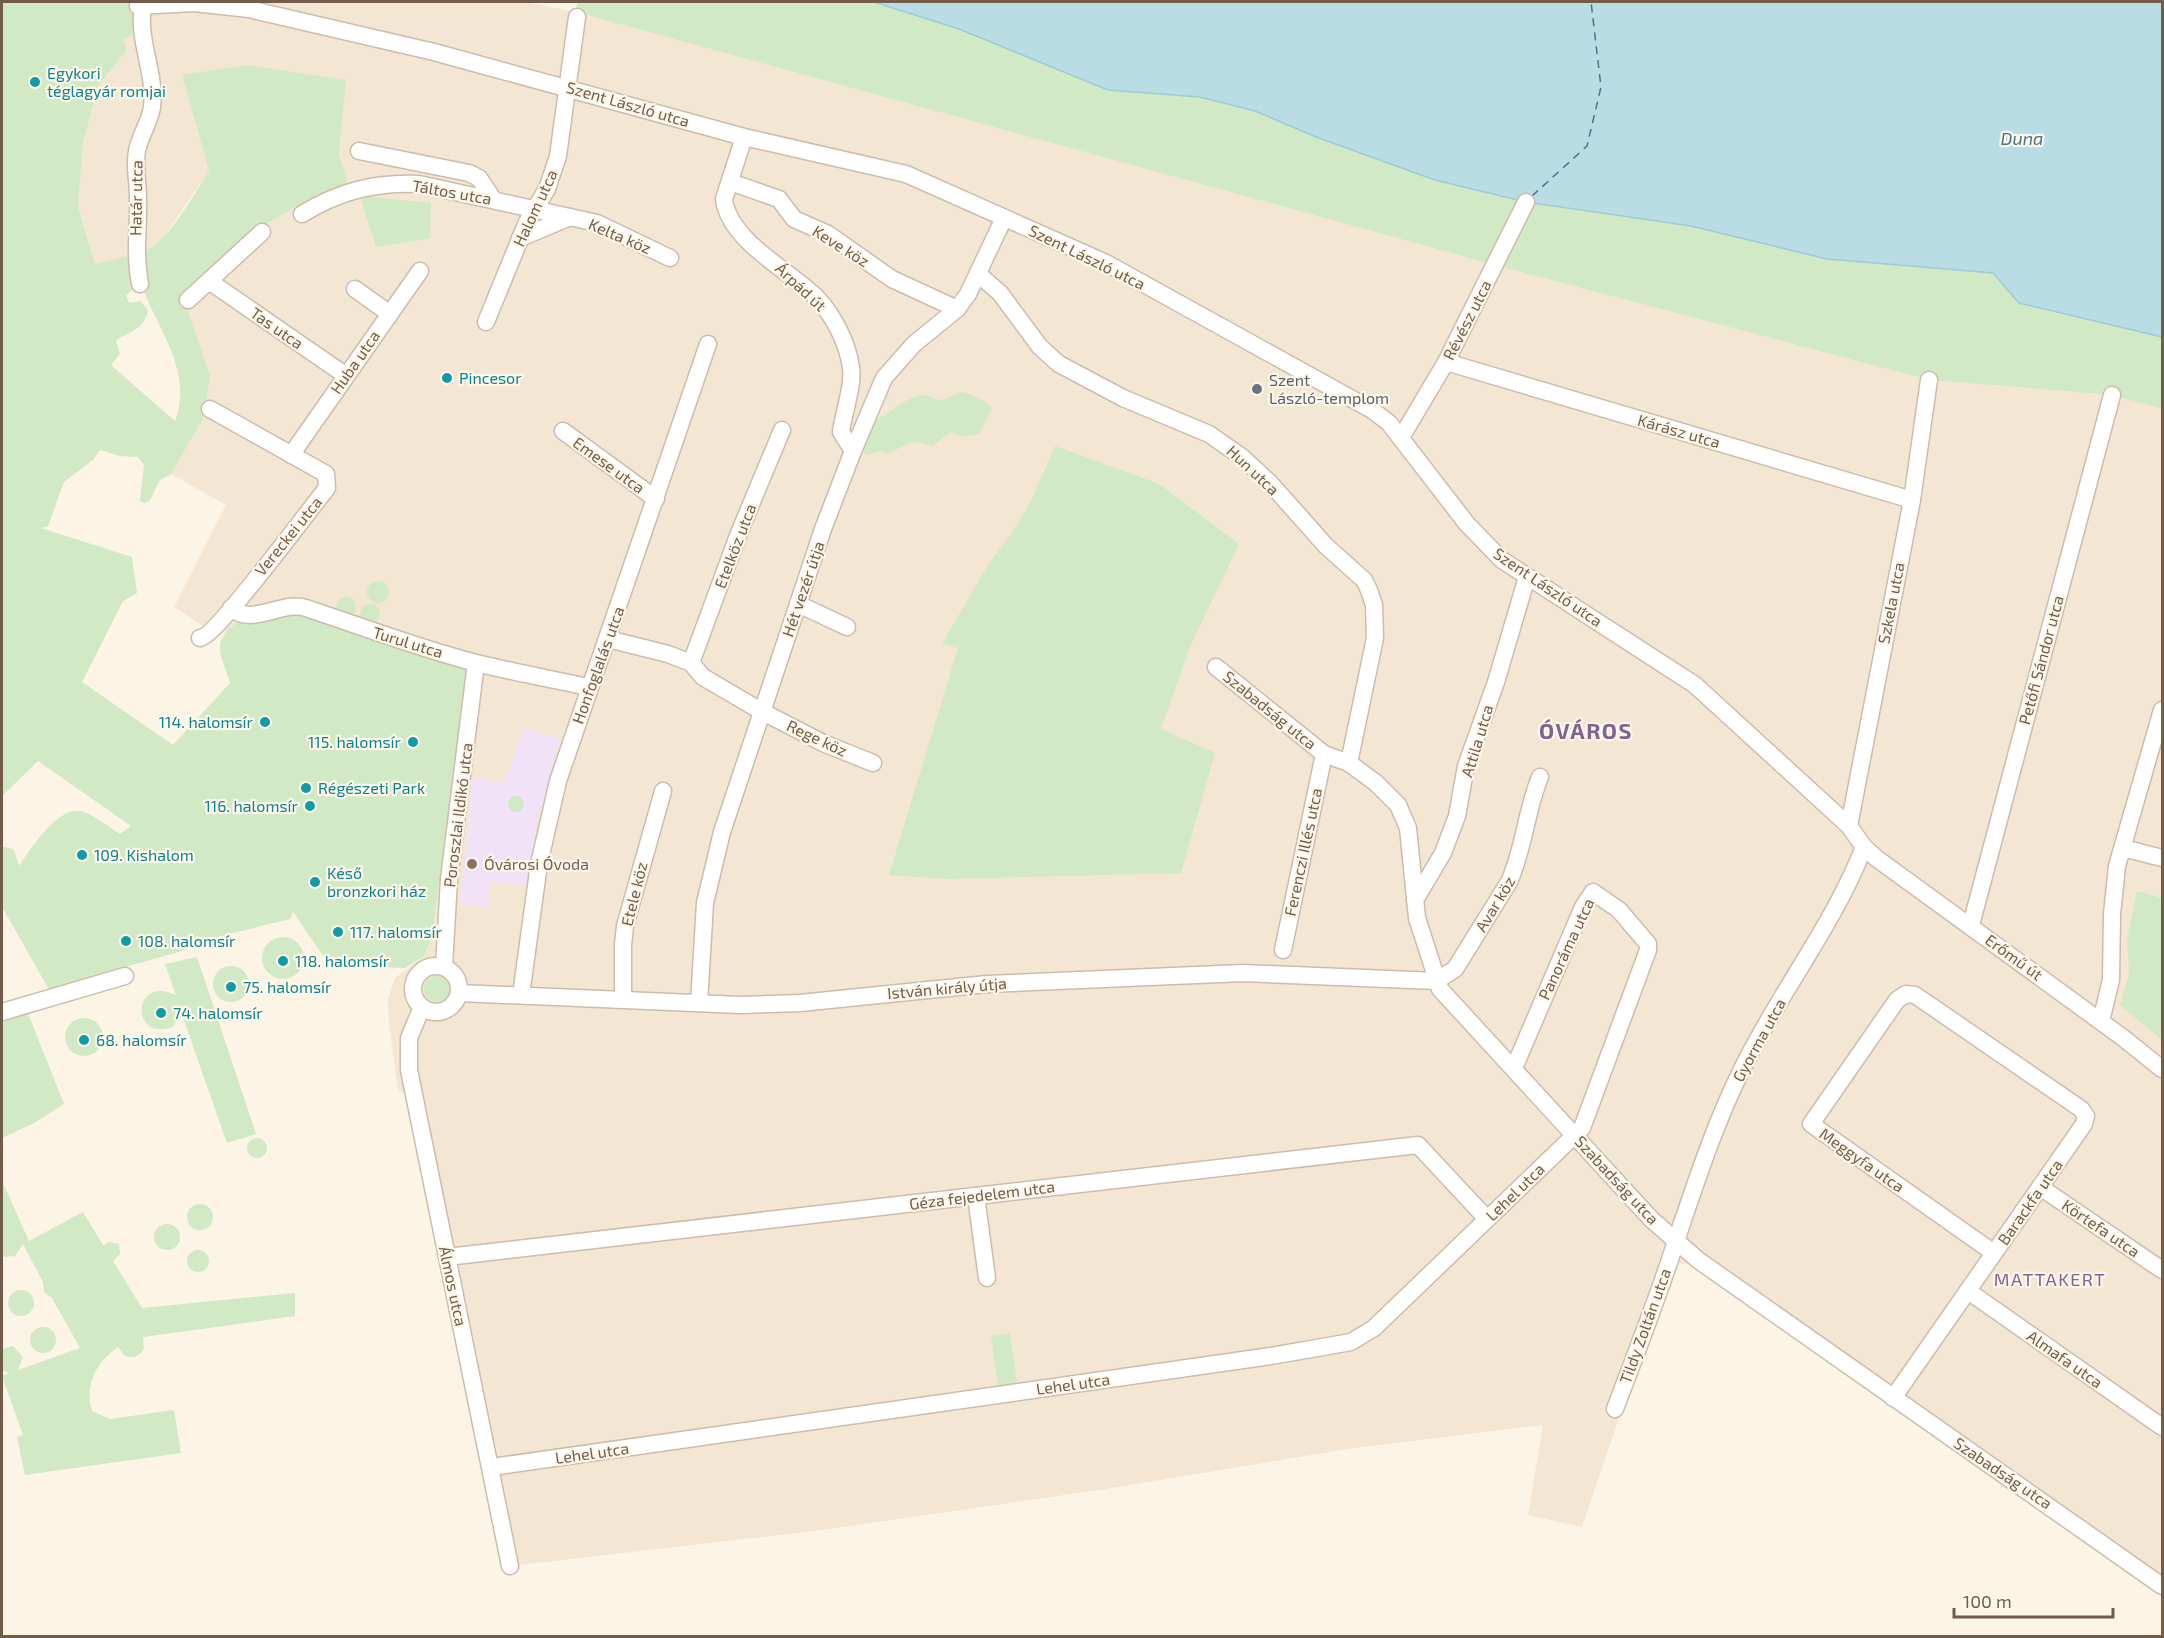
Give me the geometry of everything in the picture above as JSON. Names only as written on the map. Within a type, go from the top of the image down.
[{"type":"street","name":"Szent László utca","points":[[141,6],[195,2],[245,5],[568,86],[744,136],[906,174],[1106,263],[1372,410],[1402,436],[1484,543],[1527,577],[1695,685],[1849,826],[1864,847]]},
{"type":"street","name":"Határ utca","points":[[140,284],[135,250],[138,199],[136,162],[152,106],[141,6]]},
{"type":"street","name":"Halom utca","points":[[486,322],[520,238],[547,189],[558,156],[577,17]]},
{"type":"street","name":"Árpád út","points":[[744,136],[724,199],[729,218],[758,248],[818,299],[840,333],[852,373],[841,432],[853,451]]},
{"type":"street","points":[[359,151],[469,173],[479,178],[493,199]]},
{"type":"street","name":"Keve köz","points":[[730,182],[779,199],[794,219],[828,234],[892,279],[957,309]]},
{"type":"street","name":"Táltos utca","points":[[302,214],[340,194],[363,187],[392,183],[419,184],[535,208]]},
{"type":"street","name":"Révész utca","points":[[1402,436],[1446,362],[1526,202]]},
{"type":"street","name":"Kelta köz","points":[[535,208],[597,223],[670,258]]},
{"type":"street","points":[[520,238],[571,217]]},
{"type":"street","name":"Hét vezér útja","points":[[699,1003],[702,932],[707,894],[722,832],[761,711],[853,451],[884,378],[914,344],[957,309],[978,274],[1004,218]]},
{"type":"street","points":[[188,300],[262,232]]},
{"type":"street","name":"Huba utca","points":[[291,455],[420,271]]},
{"type":"street","name":"Hun utca","points":[[978,274],[1000,293],[1040,347],[1059,364],[1098,386],[1209,434],[1226,445],[1269,483],[1326,546],[1364,580],[1374,605],[1375,638],[1349,763]]},
{"type":"street","name":"Tas utca","points":[[209,281],[345,375]]},
{"type":"street","points":[[355,289],[390,314]]},
{"type":"street","name":"Honfoglalás utca","points":[[521,995],[539,864],[548,820],[588,687],[608,639],[708,344]]},
{"type":"street","name":"Kárász utca","points":[[1446,362],[1912,500]]},
{"type":"street","name":"Szkela utca","points":[[1849,826],[1912,500],[1929,380]]},
{"type":"street","name":"Petőfi Sándor utca","points":[[1971,926],[2112,395]]},
{"type":"street","name":"Vereckei utca","points":[[200,639],[209,635],[327,488],[326,474],[210,409]]},
{"type":"street","name":"Etelköz utca","points":[[691,663],[739,533],[782,430]]},
{"type":"street","name":"Emese utca","points":[[563,431],[656,499]]},
{"type":"street","name":"Attila utca","points":[[1415,900],[1443,853],[1457,816],[1466,766],[1497,682],[1527,577]]},
{"type":"street","points":[[798,604],[847,627]]},
{"type":"street","name":"Turul utca","points":[[231,608],[237,613],[248,616],[288,607],[302,607],[372,632],[476,663],[588,687]]},
{"type":"street","points":[[608,639],[668,654],[691,663]]},
{"type":"street","name":"Poroszlai Ildikó utca","points":[[444,967],[449,879],[476,663]]},
{"type":"street","name":"Rege köz","points":[[691,663],[703,677],[761,711],[823,743],[873,763]]},
{"type":"street","name":"Szabadság utca","points":[[1216,667],[1324,754],[1349,763],[1390,795],[1404,815],[1411,843],[1417,918],[1436,981],[1448,1000],[1676,1243],[2163,1586]]},
{"type":"street","points":[[2101,1021],[2111,980],[2114,892],[2122,848],[2163,710]]},
{"type":"street","name":"Ferenczi Illés utca","points":[[1283,950],[1324,754]]},
{"type":"street","name":"Avar köz","points":[[1436,981],[1455,969],[1509,882],[1515,869],[1531,800],[1540,777]]},
{"type":"street","name":"Etele köz","points":[[623,999],[622,945],[663,791]]},
{"type":"street","name":"Erőmű út","points":[[1864,847],[2163,1069]]},
{"type":"street","name":"Gyorma utca","points":[[1676,1243],[1704,1156],[1743,1067],[1771,1014],[1833,914],[1864,847]]},
{"type":"street","points":[[2122,848],[2163,858]]},
{"type":"street","name":"Panoráma utca","points":[[1514,1068],[1583,907],[1593,892],[1619,910],[1648,944],[1648,950],[1585,1122],[1575,1135]]},
{"type":"street","points":[[430,967],[444,967],[454,974],[459,993],[452,1006],[446,1010],[433,1012],[422,1007],[414,995],[415,981],[418,975],[430,967]]},
{"type":"street","name":"István király útja","points":[[459,993],[699,1003],[800,1003],[959,986],[1244,973],[1436,981]]},
{"type":"street","points":[[2,1012],[125,976]]},
{"type":"street","name":"Meggyfa utca","points":[[1994,1253],[1811,1124],[1897,1000],[1906,994],[1916,995],[2081,1109],[2086,1116],[2084,1124]]},
{"type":"street","name":"Álmos utca","points":[[422,1007],[409,1038],[409,1070],[492,1467],[510,1566]]},
{"type":"street","name":"Barackfa utca","points":[[1893,1398],[2084,1124]]},
{"type":"street","name":"Lehel utca","points":[[492,1467],[1340,1345],[1362,1337],[1374,1328],[1575,1135]]},
{"type":"street","name":"Géza fejedelem utca","points":[[447,1257],[1418,1145],[1486,1219]]},
{"type":"street","name":"Körtefa utca","points":[[2040,1187],[2163,1270]]},
{"type":"street","points":[[976,1196],[987,1278]]},
{"type":"street","name":"Tildy Zoltán utca","points":[[1615,1409],[1676,1243]]},
{"type":"street","name":"Almafa utca","points":[[1968,1291],[2163,1427]]},
{"type":"shaded area","points":[[132,2],[524,2],[576,12],[1495,265],[1929,380],[2112,395],[2162,409],[2162,1594],[1689,1263],[1670,1267],[1582,1527],[1528,1515],[1543,1425],[1354,1448],[1099,1490],[822,1530],[510,1566],[405,1092],[398,1091],[389,1023],[388,999],[395,978],[424,956],[432,941],[237,622],[226,631],[208,629],[174,607],[226,505],[171,474],[204,417],[210,376],[182,297],[259,228],[307,199],[348,184],[339,154],[346,80],[182,75],[209,171],[161,241],[146,253],[95,264],[78,207],[83,143],[98,86],[127,50],[123,39]]},
{"type":"shaded area","points":[[523,729],[560,739],[537,821],[528,886],[490,881],[488,907],[460,904],[473,778],[504,783]]},
{"type":"green space","points":[[2,2],[132,2],[137,33],[123,39],[127,50],[98,86],[83,143],[78,207],[95,264],[128,256],[134,289],[126,295],[129,303],[141,301],[148,311],[140,326],[116,340],[120,354],[111,365],[175,421],[180,389],[178,373],[168,343],[145,293],[138,253],[148,250],[168,232],[209,171],[182,75],[246,65],[346,80],[339,154],[348,184],[307,200],[259,228],[183,297],[210,376],[204,417],[171,474],[160,480],[150,500],[145,503],[140,501],[144,465],[138,457],[120,456],[100,450],[93,460],[64,482],[48,526],[41,528],[132,557],[137,593],[123,601],[82,682],[173,745],[230,683],[220,653],[220,643],[226,631],[237,622],[297,611],[470,668],[431,941],[424,956],[405,968],[354,966],[324,957],[293,912],[290,919],[221,936],[179,952],[118,969],[86,985],[51,993],[2,907],[2,846],[14,850],[19,866],[47,829],[65,814],[75,811],[89,814],[120,834],[131,826],[38,761],[2,796]]},
{"type":"green space","points":[[577,2],[874,2],[959,29],[1108,90],[1200,97],[1255,111],[1316,137],[1435,180],[1526,202],[1691,226],[1925,265],[1994,273],[2019,303],[2162,337],[2162,409],[2112,395],[1929,380],[1495,265],[576,12]]},
{"type":"green space","points":[[360,196],[431,203],[430,238],[376,247]]},
{"type":"green space","points":[[959,392],[977,397],[992,408],[979,434],[964,437],[950,432],[933,446],[917,442],[908,443],[888,454],[880,451],[864,454],[863,447],[875,420],[911,398],[927,395],[943,400]]},
{"type":"green space","points":[[1055,446],[1159,484],[1239,544],[1189,649],[1161,729],[1215,753],[1181,873],[944,879],[889,875],[958,648],[942,644],[988,565],[1014,530],[1032,499]]},
{"type":"green space","points":[[378,581],[388,588],[389,592],[382,602],[378,603],[368,596],[367,592],[374,582]]},
{"type":"green space","points":[[346,597],[353,600],[356,607],[353,614],[346,617],[339,614],[336,607],[339,600]]},
{"type":"green space","points":[[370,604],[377,607],[380,614],[377,621],[370,624],[363,621],[360,614],[363,607]]},
{"type":"green space","points":[[513,796],[519,796],[524,804],[522,810],[513,812],[508,807],[508,801]]},
{"type":"green space","points":[[2137,891],[2161,898],[2162,892],[2162,1040],[2120,1005],[2129,973],[2127,939]]},
{"type":"green space","name":"118. halomsír","points":[[283,937],[298,943],[304,958],[298,973],[283,979],[268,973],[262,958],[268,943]]},
{"type":"green space","points":[[197,957],[256,1134],[227,1143],[181,1012],[173,1027],[159,1029],[149,1025],[143,1018],[144,1000],[151,993],[161,991],[176,995],[165,964]]},
{"type":"green space","name":"75. halomsír","points":[[231,966],[244,971],[249,984],[244,997],[231,1002],[218,997],[213,984],[218,971]]},
{"type":"green space","points":[[437,976],[446,980],[450,989],[446,998],[437,1002],[428,998],[424,989],[428,980]]},
{"type":"green space","points":[[27,1011],[64,1104],[36,1122],[2,1138],[2,1019]]},
{"type":"green space","name":"68. halomsír","points":[[84,1018],[97,1024],[103,1037],[97,1050],[84,1056],[71,1050],[65,1037],[71,1024]]},
{"type":"green space","points":[[253,1138],[261,1138],[267,1144],[267,1152],[261,1158],[253,1158],[247,1152],[247,1144]]},
{"type":"green space","points":[[2,1181],[29,1241],[83,1212],[103,1245],[109,1242],[119,1244],[120,1254],[113,1261],[142,1308],[295,1293],[295,1316],[143,1337],[144,1349],[138,1355],[125,1356],[118,1347],[98,1367],[91,1383],[92,1411],[110,1419],[174,1410],[181,1453],[25,1475],[17,1437],[23,1435],[2,1376],[9,1373],[2,1370],[2,1349],[13,1346],[23,1357],[18,1370],[80,1348],[52,1298],[44,1292],[43,1282],[23,1244],[15,1256],[2,1257]]},
{"type":"green space","points":[[200,1204],[209,1208],[213,1217],[209,1226],[200,1230],[191,1226],[187,1217],[191,1208]]},
{"type":"green space","points":[[167,1224],[176,1228],[180,1237],[176,1246],[167,1250],[158,1246],[154,1237],[158,1228]]},
{"type":"green space","points":[[198,1250],[206,1253],[209,1261],[206,1269],[198,1272],[190,1269],[187,1261],[190,1253]]},
{"type":"green space","points":[[21,1290],[30,1294],[34,1303],[30,1312],[21,1316],[12,1312],[8,1303],[12,1294]]},
{"type":"green space","points":[[43,1327],[52,1331],[56,1340],[52,1349],[43,1353],[34,1349],[30,1340],[34,1331]]},
{"type":"green space","points":[[1010,1333],[1017,1383],[998,1386],[991,1336]]},
{"type":"water","name":"Duna","points":[[874,2],[2162,2],[2162,337],[2019,303],[1993,273],[1827,259],[1691,226],[1526,202],[1435,180],[1316,137],[1255,111],[1200,97],[1108,90],[959,29]]},
{"type":"ferry route","points":[[1532,196],[1587,146],[1601,87],[1591,2]]},
{"type":"place","name":"Egykori téglagyár romjai","points":[[35,82]]},
{"type":"place","name":"Pincesor","points":[[447,378]]},
{"type":"place","name":"Szent László-templom","points":[[1257,389]]},
{"type":"place","name":"114. halomsír","points":[[265,722]]},
{"type":"place","name":"115. halomsír","points":[[413,742]]},
{"type":"place","name":"Régészeti Park","points":[[306,788]]},
{"type":"place","name":"116. halomsír","points":[[310,806]]},
{"type":"place","name":"109. Kishalom","points":[[82,855]]},
{"type":"place","name":"Óvárosi Óvoda","points":[[472,864]]},
{"type":"place","name":"Késő bronzkori ház","points":[[315,882]]},
{"type":"place","name":"117. halomsír","points":[[338,932]]},
{"type":"place","name":"108. halomsír","points":[[126,941]]},
{"type":"place","name":"118. halomsír","points":[[283,961]]},
{"type":"place","name":"75. halomsír","points":[[231,987]]},
{"type":"place","name":"74. halomsír","points":[[161,1013]]},
{"type":"place","name":"68. halomsír","points":[[84,1040]]},
{"type":"district","name":"ÓVÁROS","points":[[1586,731]]},
{"type":"district","name":"MATTAKERT","points":[[2050,1280]]}]
